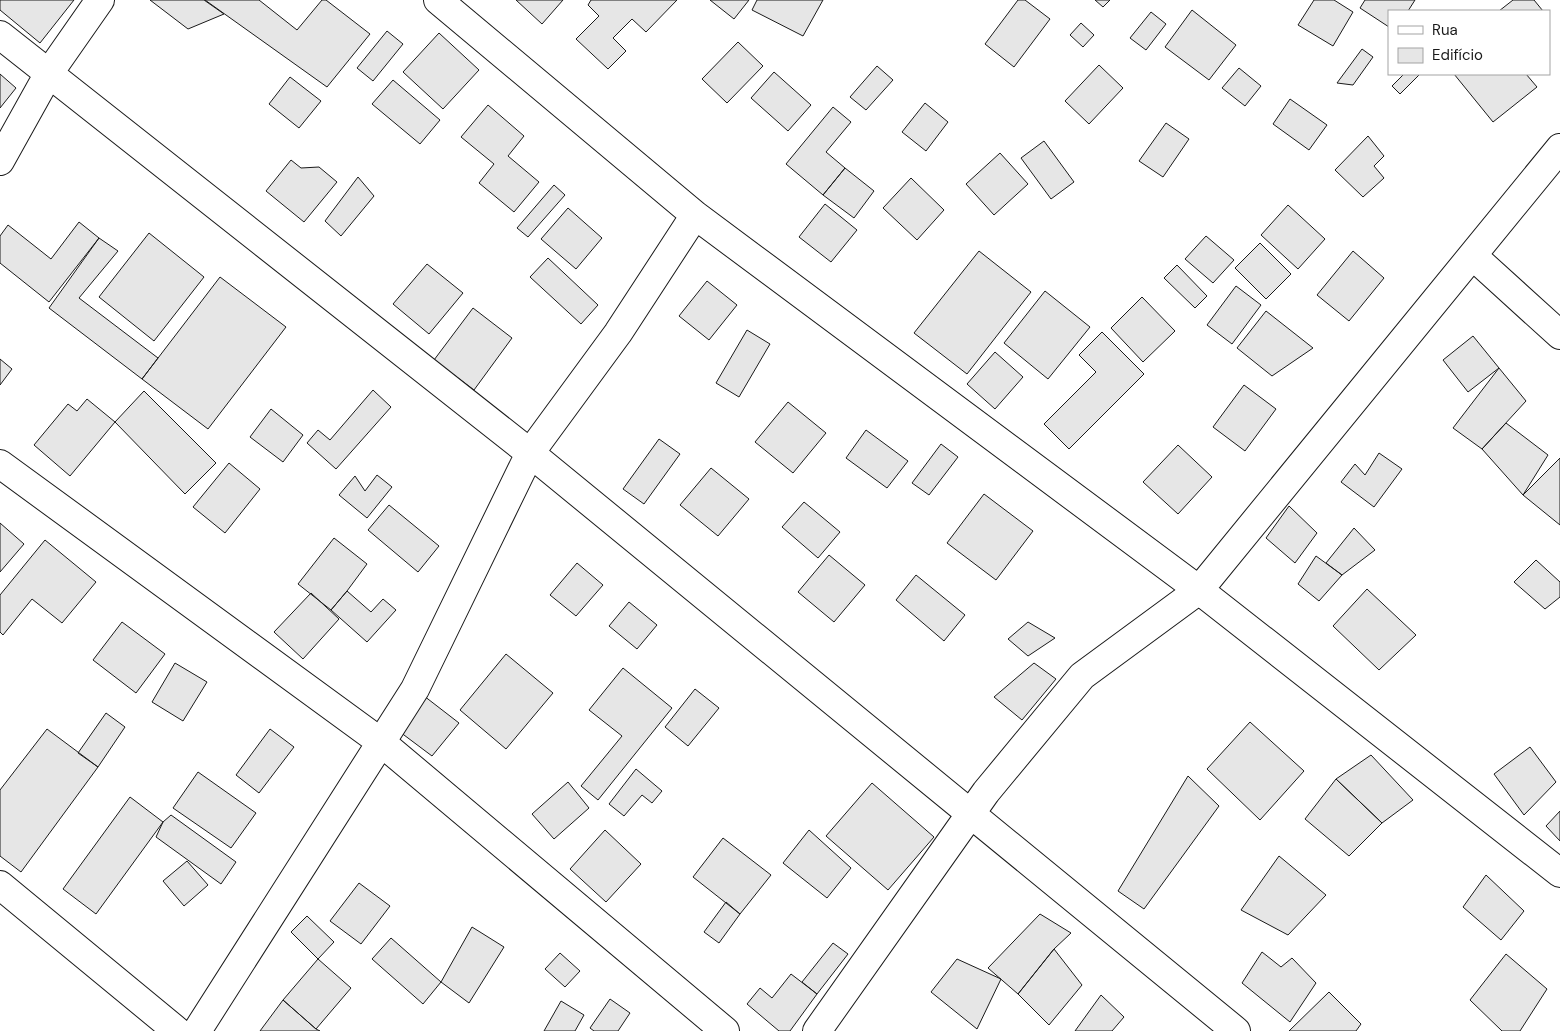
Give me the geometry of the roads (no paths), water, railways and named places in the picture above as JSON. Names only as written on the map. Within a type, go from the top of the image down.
[{"type":"street","points":[[0,160],[49,72],[100,0]]},
{"type":"street","points":[[438,0],[696,215],[1198,590],[1560,873]]},
{"type":"street","points":[[0,35],[530,453],[1236,1031]]},
{"type":"street","points":[[817,1031],[986,792],[1082,676],[1198,590],[1560,148]]},
{"type":"street","points":[[197,1031],[415,689],[530,453],[618,333],[696,215]]},
{"type":"street","points":[[1472,256],[1560,335]]},
{"type":"street","points":[[0,464],[382,743],[725,1031]]},
{"type":"street","points":[[0,885],[177,1031]]}]
